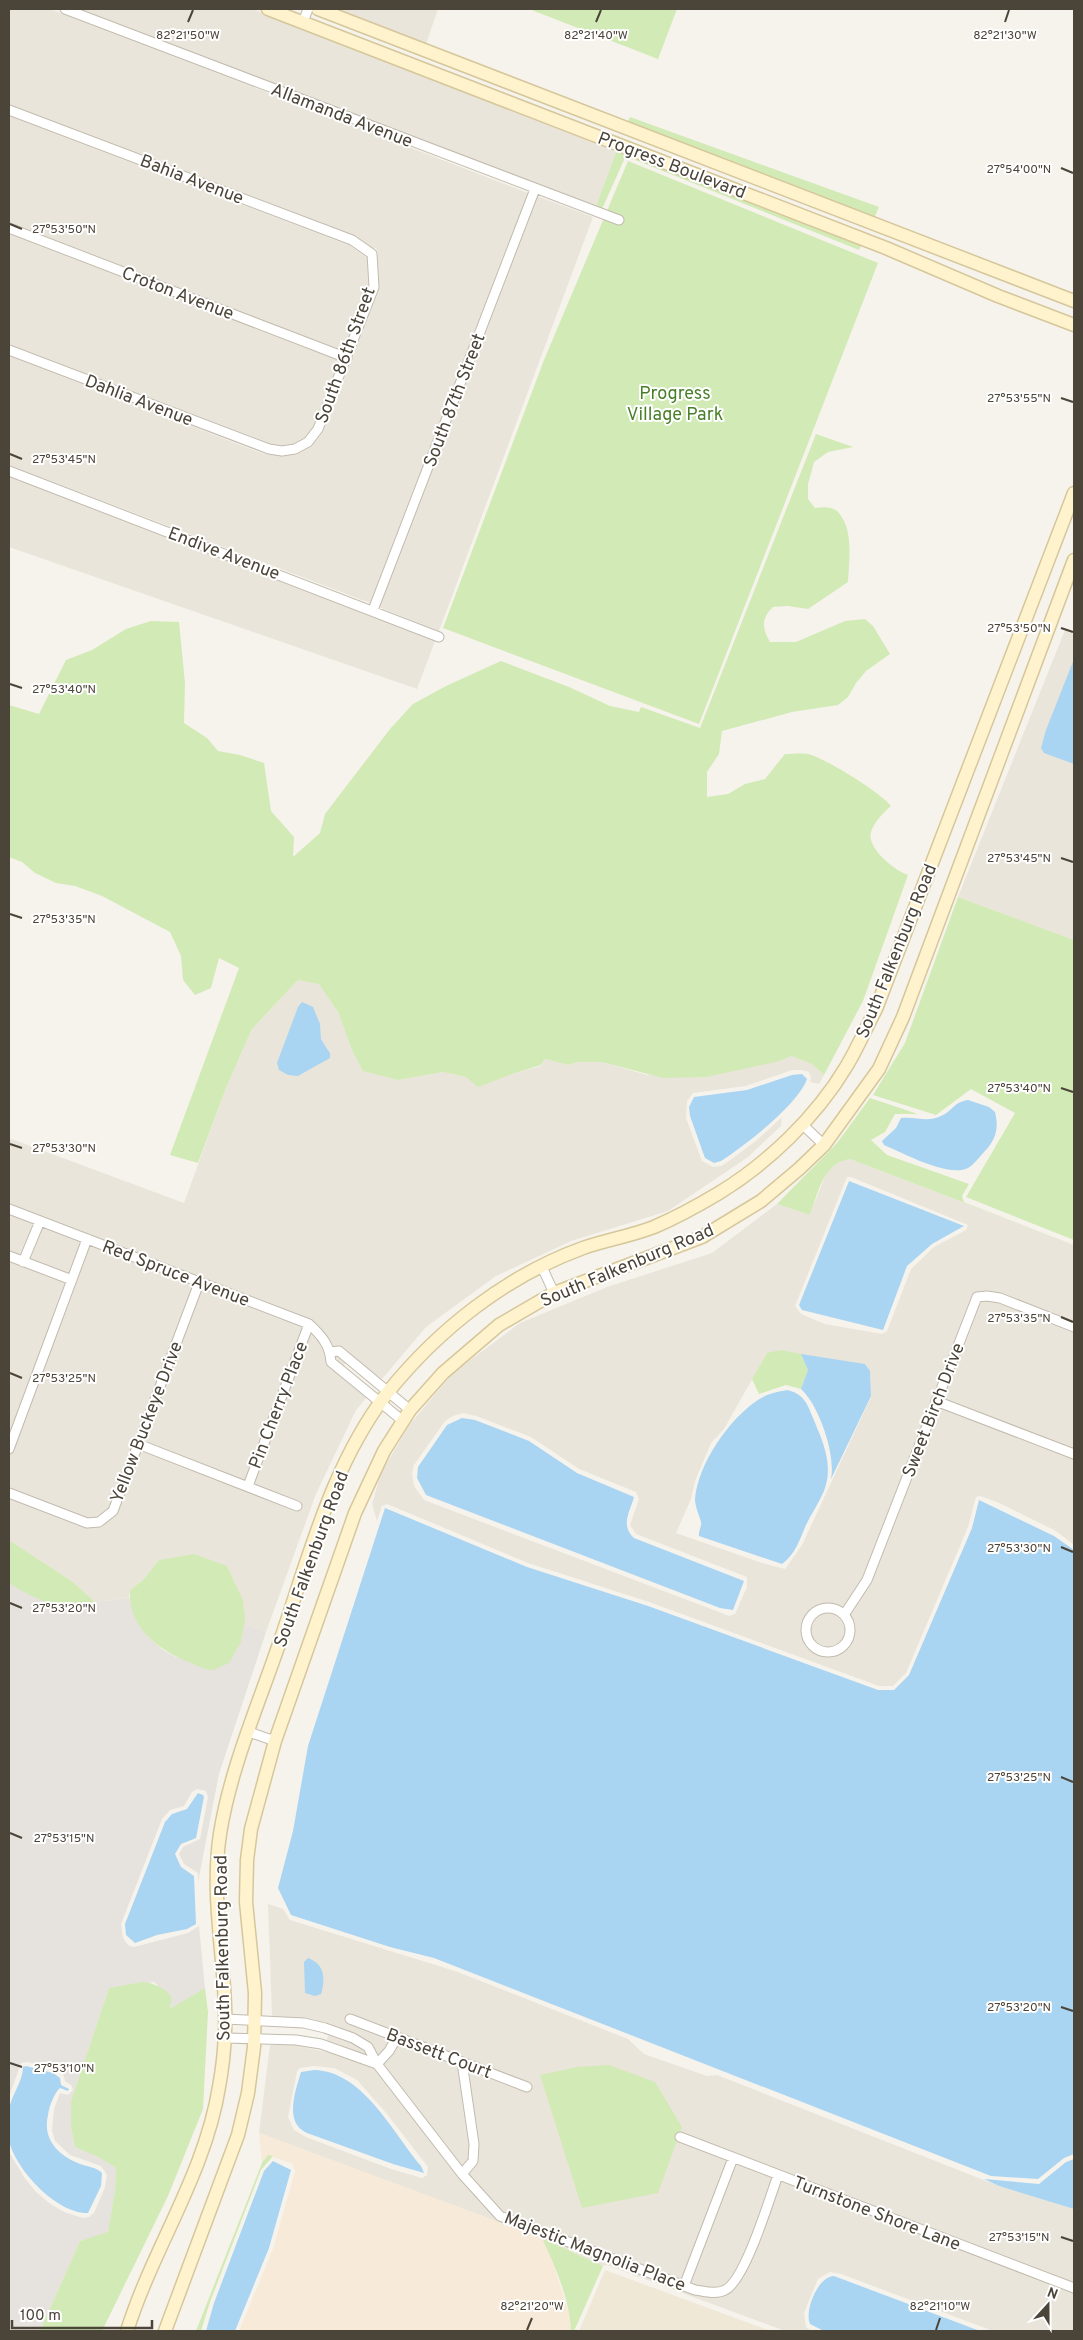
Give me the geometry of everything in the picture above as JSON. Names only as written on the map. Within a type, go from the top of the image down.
[{"type":"street","name":"Allamanda Avenue","points":[[65,9],[535,190],[619,220]]},
{"type":"street","name":"Progress Boulevard","points":[[268,9],[886,248],[998,296],[1074,325]]},
{"type":"street","points":[[303,22],[308,9]]},
{"type":"street","name":"Progress Boulevard","points":[[318,9],[1074,301]]},
{"type":"street","points":[[524,108],[530,90]]},
{"type":"street","name":"Bahia Avenue","points":[[9,110],[352,240],[372,254]]},
{"type":"street","points":[[620,125],[643,144],[643,154],[660,148],[760,187],[786,189]]},
{"type":"street","name":"South 87th Street","points":[[373,610],[535,190]]},
{"type":"street","name":"Croton Avenue","points":[[9,228],[347,358]]},
{"type":"street","name":"South 86th Street","points":[[269,450],[295,449],[308,442],[325,415],[374,287],[372,254]]},
{"type":"street","name":"Dahlia Avenue","points":[[9,350],[269,450]]},
{"type":"street","name":"Endive Avenue","points":[[9,471],[373,610],[438,637]]},
{"type":"street","name":"South Falkenburg Road","points":[[127,2331],[142,2286],[199,2162],[214,2117],[225,2038],[216,1886],[220,1834],[234,1778],[330,1496],[363,1427],[388,1392],[426,1348],[486,1298],[542,1267],[580,1249],[654,1226],[715,1195],[744,1177],[803,1125],[845,1070],[876,1009],[1074,493]]},
{"type":"street","name":"South Falkenburg Road","points":[[165,2331],[238,2135],[248,2093],[254,2039],[255,1993],[246,1902],[247,1860],[251,1829],[275,1741],[355,1513],[384,1451],[406,1416],[444,1373],[499,1325],[554,1292],[702,1237],[761,1201],[799,1170],[824,1145],[879,1069],[903,1017],[1074,560]]},
{"type":"street","points":[[803,1125],[824,1145]]},
{"type":"street","name":"Red Spruce Avenue","points":[[9,1209],[309,1324],[323,1336],[330,1352],[331,1362],[380,1403],[406,1416]]},
{"type":"street","points":[[23,1262],[40,1221]]},
{"type":"street","points":[[9,1449],[87,1239]]},
{"type":"street","points":[[9,1256],[72,1280]]},
{"type":"street","points":[[542,1267],[554,1292]]},
{"type":"street","name":"Yellow Buckeye Drive","points":[[9,1492],[87,1523],[99,1522],[113,1510],[199,1283]]},
{"type":"street","name":"Sweet Birch Drive","points":[[844,1616],[867,1580],[977,1297],[1000,1298],[1074,1327]]},
{"type":"street","name":"Pin Cherry Place","points":[[248,1486],[309,1324]]},
{"type":"street","points":[[330,1352],[339,1351],[388,1392],[406,1416]]},
{"type":"street","points":[[344,1373],[352,1363]]},
{"type":"street","points":[[936,1402],[1074,1454]]},
{"type":"street","points":[[138,1444],[297,1506]]},
{"type":"street","points":[[825,1608],[839,1611],[844,1616],[848,1622],[849,1637],[840,1649],[825,1652],[811,1645],[806,1633],[808,1619],[813,1614],[825,1608]]},
{"type":"street","points":[[249,1732],[275,1741]]},
{"type":"street","name":"Majestic Magnolia Place","points":[[225,2019],[304,2023],[353,2038],[368,2047],[377,2064],[462,2174],[500,2216],[684,2286],[712,2292],[726,2290],[735,2282],[747,2258],[778,2175]]},
{"type":"street","name":"Bassett Court","points":[[350,2019],[527,2087]]},
{"type":"street","points":[[321,2044],[325,2028]]},
{"type":"street","points":[[225,2038],[296,2040],[321,2044],[377,2064],[389,2051],[397,2037]]},
{"type":"street","points":[[462,2062],[474,2144],[473,2160],[462,2174]]},
{"type":"street","name":"Turnstone Shore Lane","points":[[680,2137],[1074,2288]]},
{"type":"street","points":[[684,2286],[734,2158]]},
{"type":"shaded area","points":[[9,9],[50,9],[528,193],[370,603],[9,465],[9,356],[264,454],[283,456],[297,454],[312,445],[322,433],[330,417],[379,286],[378,253],[376,248],[373,249],[353,235],[9,105]]},
{"type":"shaded area","points":[[80,9],[253,9],[617,150],[596,206]]},
{"type":"shaded area","points":[[333,9],[438,9],[426,44]]},
{"type":"shaded area","points":[[9,116],[349,245],[367,258],[369,286],[344,351],[9,222]]},
{"type":"shaded area","points":[[537,196],[593,217],[439,631],[379,607]]},
{"type":"shaded area","points":[[9,234],[341,361],[314,427],[306,438],[294,444],[283,446],[271,444],[9,344]]},
{"type":"shaded area","points":[[9,476],[435,641],[417,689],[9,547]]},
{"type":"shaded area","points":[[1065,630],[1074,634],[1074,940],[958,897]]},
{"type":"shaded area","points":[[298,980],[319,983],[338,1012],[352,1050],[363,1070],[398,1080],[443,1072],[466,1077],[512,1074],[541,1066],[545,1059],[568,1065],[578,1062],[602,1062],[647,1075],[780,1061],[791,1056],[812,1064],[824,1075],[819,1084],[810,1082],[809,1072],[792,1070],[746,1086],[693,1093],[687,1101],[686,1118],[702,1161],[713,1167],[721,1166],[729,1161],[757,1140],[782,1117],[781,1126],[748,1157],[668,1211],[571,1241],[496,1276],[426,1327],[382,1379],[351,1356],[337,1374],[367,1397],[356,1410],[316,1494],[266,1632],[244,1624],[243,1600],[227,1566],[159,1560],[143,1580],[130,1590],[129,1598],[95,1602],[73,1582],[9,1540],[9,1138],[184,1203],[226,1088],[252,1029]],"holes":[[[320,1024],[321,1039],[330,1052],[303,1074]]]},
{"type":"shaded area","points":[[850,1159],[1074,1245],[1074,1545],[1056,1531],[997,1502],[980,1496],[976,1497],[968,1527],[906,1673],[893,1686],[879,1686],[649,1602],[528,1563],[387,1504],[382,1506],[377,1521],[372,1504],[381,1473],[410,1424],[453,1373],[520,1323],[607,1287],[712,1253],[777,1204],[810,1215],[827,1171],[841,1160]],"holes":[[[847,1177],[968,1225],[966,1230],[934,1247],[911,1269],[887,1331],[882,1334],[825,1324],[801,1314],[795,1306]],[[767,1353],[865,1364],[870,1371],[871,1397],[802,1545],[785,1569],[762,1563],[676,1533],[691,1499],[695,1481],[711,1443],[724,1429]],[[463,1413],[476,1416],[531,1437],[579,1469],[636,1492],[639,1499],[630,1525],[636,1534],[747,1577],[747,1587],[735,1614],[729,1616],[424,1500],[414,1486],[412,1473],[414,1465],[445,1421]]]},
{"type":"shaded area","points":[[9,1583],[26,1593],[57,1604],[79,1609],[90,1607],[95,1602],[129,1598],[149,1638],[163,1650],[176,1657],[241,1642],[244,1624],[266,1632],[219,1774],[198,1882],[198,1873],[184,1864],[179,1854],[183,1847],[200,1839],[208,1797],[206,1791],[197,1789],[192,1792],[184,1806],[170,1810],[162,1819],[121,1924],[123,1938],[128,1945],[134,1947],[188,1933],[199,1926],[205,1988],[170,2010],[171,1998],[154,1982],[109,1988],[71,2101],[71,2128],[75,2147],[100,2158],[116,2168],[115,2190],[108,2233],[80,2241],[40,2331],[9,2331],[9,2152],[35,2191],[49,2203],[64,2212],[83,2218],[89,2217],[94,2213],[105,2187],[107,2175],[101,2166],[70,2155],[55,2141],[52,2131],[54,2109],[60,2093],[68,2095],[73,2090],[72,2086],[65,2081],[63,2074],[54,2069],[27,2062],[21,2063],[9,2097]]},
{"type":"shaded area","points":[[268,1904],[283,1909],[290,1920],[455,1971],[628,2039],[644,2054],[707,2076],[717,2075],[999,2186],[1074,2209],[1074,2331],[993,2331],[841,2274],[830,2272],[818,2279],[804,2313],[806,2327],[812,2331],[785,2331],[607,2265],[603,2266],[542,2238],[259,2133],[270,2045],[295,2045],[339,2055],[342,2045],[327,2040],[328,2035],[344,2041],[348,2031],[331,2024],[305,2018],[272,2016]],"holes":[[[314,2066],[334,2068],[357,2080],[387,2114],[428,2167],[427,2175],[422,2178],[391,2169],[306,2137],[294,2130],[288,2117],[297,2071],[300,2068]]]},
{"type":"shaded area","points":[[259,2133],[542,2238],[551,2257],[571,2319],[571,2331],[239,2331],[273,2249],[295,2171],[293,2164],[268,2155],[262,2163]]},
{"type":"shaded area","points":[[605,2270],[771,2331],[579,2331]]},
{"type":"green space","points":[[529,9],[677,9],[658,59]]},
{"type":"green space","points":[[630,117],[879,207],[874,218],[628,122]]},
{"type":"green space","points":[[617,150],[862,244],[859,250],[628,157],[624,160],[602,209],[596,206]]},
{"type":"green space","name":"Progress Village Park","points":[[628,161],[878,263],[699,724],[443,628],[544,360]]},
{"type":"green space","points":[[816,434],[853,447],[828,452],[814,462],[808,484],[808,499],[815,508],[827,507],[836,510],[843,519],[849,546],[848,582],[808,609],[788,606],[773,607],[766,615],[765,633],[770,642],[796,642],[845,621],[865,619],[873,626],[890,654],[866,671],[848,697],[838,705],[792,712],[722,731],[719,754],[707,772],[707,797],[728,794],[745,784],[765,779],[785,754],[808,754],[852,776],[891,806],[874,825],[871,838],[877,852],[889,864],[908,875],[863,1001],[824,1075],[812,1064],[791,1056],[780,1061],[706,1077],[663,1078],[602,1062],[578,1062],[568,1065],[545,1059],[541,1065],[478,1087],[466,1077],[443,1072],[398,1080],[363,1071],[352,1050],[338,1012],[319,984],[298,980],[252,1029],[226,1088],[198,1163],[170,1155],[239,968],[219,958],[211,988],[195,995],[183,980],[181,956],[170,932],[102,896],[75,886],[56,883],[35,873],[22,862],[9,857],[9,705],[39,714],[66,660],[92,650],[126,629],[151,621],[179,622],[185,683],[184,723],[207,738],[218,751],[240,755],[264,763],[271,811],[294,837],[293,857],[320,833],[325,814],[390,729],[413,704],[446,686],[501,661],[569,687],[610,706],[639,712],[641,707],[700,728]]},
{"type":"green space","points":[[958,897],[1074,940],[1074,1240],[966,1197],[1015,1113],[971,1089],[936,1115],[873,1095],[905,1043]]},
{"type":"green space","points":[[870,1098],[918,1114],[895,1114],[885,1132],[871,1140],[887,1155],[969,1184],[962,1196],[964,1202],[1072,1244],[850,1159],[841,1161],[828,1172],[819,1189],[810,1215],[777,1204],[837,1143]]},
{"type":"green space","points":[[781,1350],[801,1354],[808,1370],[801,1389],[786,1385],[759,1394],[752,1379],[767,1353]]},
{"type":"green space","points":[[9,1540],[73,1582],[95,1602],[90,1607],[80,1608],[58,1605],[27,1594],[9,1583]]},
{"type":"green space","points":[[194,1554],[227,1566],[243,1600],[245,1620],[241,1642],[229,1663],[213,1670],[202,1668],[173,1655],[153,1641],[138,1624],[133,1614],[131,1603],[130,1590],[143,1580],[159,1560]]},
{"type":"green space","points":[[143,1982],[159,1986],[169,1994],[171,1998],[170,2009],[205,1988],[208,2012],[203,2109],[168,2196],[102,2331],[40,2331],[80,2241],[108,2232],[115,2190],[116,2168],[100,2158],[75,2147],[71,2128],[71,2101],[109,1988]]},
{"type":"green space","points":[[609,2065],[655,2082],[682,2127],[658,2193],[582,2208],[540,2075],[577,2067]]},
{"type":"green space","points":[[268,2155],[273,2156],[261,2170],[210,2302],[201,2331],[196,2331],[262,2163]]},
{"type":"green space","points":[[542,2238],[603,2266],[574,2331],[571,2331],[568,2307],[561,2283]]},
{"type":"water","points":[[1074,659],[1074,764],[1044,753],[1041,748],[1046,730]]},
{"type":"water","points":[[302,1002],[313,1007],[320,1024],[321,1039],[330,1053],[330,1058],[298,1076],[288,1075],[279,1070],[277,1063],[298,1007]]},
{"type":"water","points":[[802,1074],[807,1079],[793,1101],[782,1113],[721,1161],[714,1163],[705,1158],[690,1116],[689,1107],[694,1097],[747,1090],[792,1075]]},
{"type":"water","points":[[968,1100],[989,1107],[995,1112],[997,1123],[996,1133],[989,1147],[968,1168],[950,1170],[938,1167],[884,1145],[882,1141],[896,1128],[901,1118],[936,1118],[945,1114],[959,1103]]},
{"type":"water","points":[[849,1181],[964,1226],[932,1244],[907,1266],[883,1330],[802,1310],[799,1305]]},
{"type":"water","points":[[801,1354],[865,1364],[870,1371],[871,1396],[831,1479],[831,1457],[825,1431],[814,1406],[801,1389],[808,1370]]},
{"type":"water","points":[[787,1390],[801,1397],[809,1408],[824,1445],[828,1472],[824,1491],[797,1546],[782,1564],[699,1536],[701,1522],[695,1499],[702,1471],[726,1430],[747,1408],[761,1398]]},
{"type":"water","points":[[462,1418],[475,1420],[529,1441],[577,1473],[634,1497],[627,1523],[630,1533],[634,1538],[744,1581],[733,1610],[720,1608],[426,1495],[417,1478],[418,1467],[447,1425]]},
{"type":"water","points":[[979,1500],[1054,1536],[1074,1550],[1074,2154],[1064,2158],[1038,2179],[991,2176],[434,1958],[390,1947],[291,1915],[278,1888],[293,1831],[308,1746],[385,1508],[527,1567],[648,1606],[878,1690],[894,1690],[909,1675],[972,1528]]},
{"type":"water","points":[[198,1793],[204,1797],[196,1838],[181,1844],[175,1854],[181,1867],[194,1876],[196,1924],[187,1929],[157,1935],[135,1943],[126,1935],[125,1924],[165,1822],[172,1814],[187,1809]]},
{"type":"water","points":[[308,1958],[317,1964],[323,1977],[321,1994],[315,1996],[305,1993],[304,1962]]},
{"type":"water","points":[[26,2066],[53,2073],[60,2078],[61,2085],[69,2089],[68,2091],[60,2088],[54,2097],[49,2112],[48,2132],[50,2139],[59,2152],[72,2161],[97,2169],[102,2173],[101,2186],[88,2213],[76,2211],[51,2198],[29,2177],[13,2152],[8,2134],[9,2110],[21,2078],[23,2067]]},
{"type":"water","points":[[314,2070],[332,2073],[362,2092],[388,2121],[421,2166],[424,2173],[393,2164],[307,2133],[300,2128],[293,2115],[294,2097],[301,2072]]},
{"type":"water","points":[[1074,2159],[1074,2209],[999,2186],[984,2179],[1039,2184],[1066,2162]]},
{"type":"water","points":[[273,2161],[291,2170],[269,2248],[235,2331],[206,2331],[214,2303],[264,2171]]},
{"type":"water","points":[[834,2276],[980,2331],[824,2331],[810,2324],[809,2311],[818,2288],[828,2278]]}]
